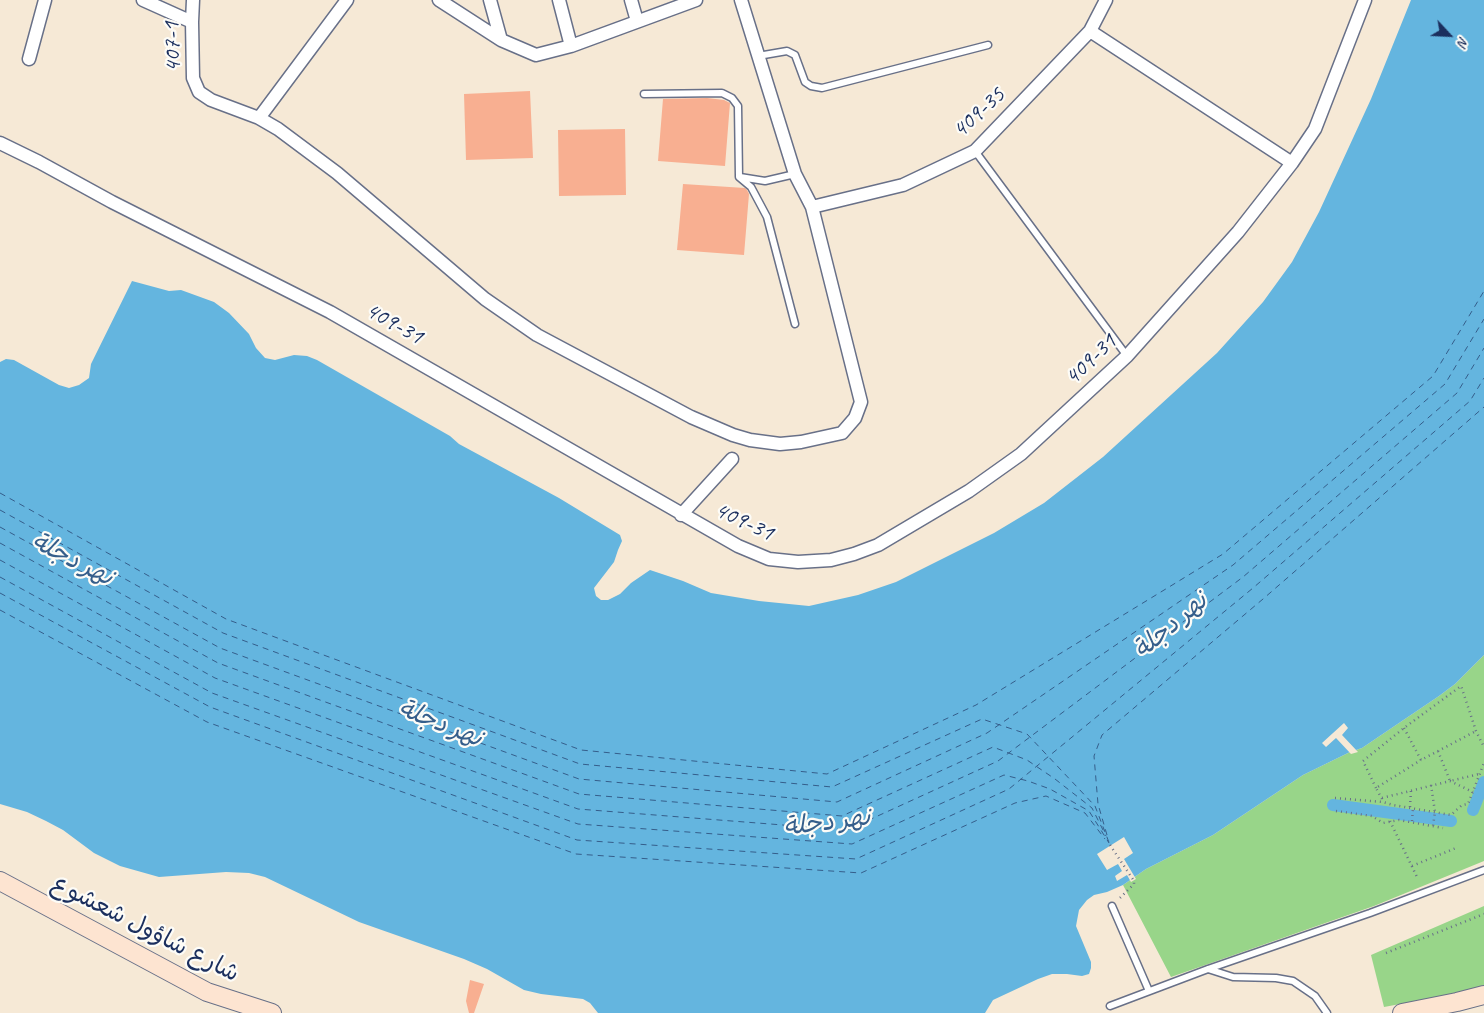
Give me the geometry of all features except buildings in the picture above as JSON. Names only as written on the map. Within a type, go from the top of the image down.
[{"type":"street","points":[[29,60],[45,0]]},
{"type":"street","points":[[143,0],[192,22]]},
{"type":"street","name":"407-1","points":[[193,0],[193,78],[199,92],[211,100],[259,118]]},
{"type":"street","points":[[347,0],[259,118],[278,129],[337,173],[485,299],[537,334],[691,416],[733,434],[750,440],[787,443],[801,442],[842,432],[855,418],[861,402],[812,206],[795,174],[741,0]]},
{"type":"street","points":[[439,0],[501,40],[536,55],[571,46],[691,1]]},
{"type":"street","points":[[490,0],[501,40]]},
{"type":"street","points":[[559,0],[571,46]]},
{"type":"street","points":[[630,0],[637,22]]},
{"type":"street","name":"409-35","points":[[812,206],[903,185],[975,151],[1090,31],[1106,0]]},
{"type":"street","name":"409-31","points":[[0,143],[330,312],[738,546],[769,559],[798,562],[831,560],[878,545],[969,491],[1021,454],[1127,356],[1238,232],[1316,129],[1364,0]]},
{"type":"street","points":[[1090,31],[1292,163]]},
{"type":"street","points":[[681,515],[732,459]]},
{"type":"street","name":"شارع شاؤول شعشوع","points":[[0,881],[207,992],[272,1013]]},
{"type":"street","points":[[1402,1013],[1484,995]]},
{"type":"lane","points":[[758,56],[787,51],[795,55],[805,82],[811,86],[822,88],[988,45]]},
{"type":"lane","points":[[644,94],[722,93],[732,98],[738,106],[739,177],[751,187],[767,217],[796,324]]},
{"type":"lane","points":[[975,151],[1127,356]]},
{"type":"lane","points":[[739,177],[765,181],[795,174]]},
{"type":"lane","points":[[1110,1006],[1484,870]]},
{"type":"lane","points":[[1112,906],[1149,991]]},
{"type":"lane","points":[[1208,969],[1233,977],[1276,978],[1293,981],[1315,996],[1328,1013]]},
{"type":"path","points":[[1382,800],[1363,761],[1461,686],[1476,731],[1484,747]]},
{"type":"path","points":[[1404,728],[1421,760]]},
{"type":"path","points":[[1376,788],[1421,760],[1476,731]]},
{"type":"path","points":[[1438,751],[1450,781],[1472,792]]},
{"type":"path","points":[[1335,798],[1382,800],[1435,814],[1450,815],[1462,804],[1468,804],[1484,763]]},
{"type":"path","points":[[1382,800],[1410,790],[1480,774]]},
{"type":"path","points":[[1432,785],[1435,814],[1434,824]]},
{"type":"path","points":[[1410,790],[1412,821]]},
{"type":"path","points":[[1336,811],[1372,816],[1382,823],[1399,820],[1412,821],[1434,824],[1443,828]]},
{"type":"path","points":[[1390,821],[1417,876]]},
{"type":"path","points":[[1110,845],[1134,880],[1134,884],[1112,906]]},
{"type":"path","points":[[1412,866],[1456,848]]},
{"type":"path","points":[[1386,953],[1484,914]]},
{"type":"green space","points":[[1484,655],[1484,861],[1374,906],[1171,977],[1123,885],[1146,869],[1213,835],[1303,775],[1362,748],[1455,684]]},
{"type":"green space","points":[[1484,906],[1484,985],[1454,994],[1384,1007],[1371,955]]},
{"type":"water","name":"نهر دجلة","points":[[1411,0],[1484,0],[1484,655],[1455,684],[1362,748],[1303,775],[1213,835],[1146,869],[1123,885],[1094,895],[1087,900],[1079,910],[1076,926],[1091,962],[1089,974],[1082,976],[1052,974],[1038,979],[993,1000],[985,1013],[598,1013],[590,1003],[583,999],[524,990],[487,969],[359,922],[265,877],[249,873],[226,872],[159,877],[120,866],[94,853],[63,830],[46,821],[27,812],[0,804],[0,362],[6,359],[14,360],[59,385],[69,388],[79,385],[89,378],[91,364],[132,281],[169,291],[181,290],[214,302],[229,313],[249,334],[256,348],[265,358],[275,360],[294,355],[307,356],[317,360],[450,436],[459,444],[559,498],[620,535],[622,541],[614,562],[594,588],[596,596],[601,600],[608,600],[620,594],[631,583],[650,570],[711,593],[759,601],[809,606],[858,595],[896,582],[994,533],[1044,503],[1103,457],[1217,353],[1263,302],[1292,262],[1319,212],[1371,99]]},
{"type":"pier","points":[[1344,723],[1348,728],[1342,735],[1358,752],[1351,754],[1336,738],[1326,747],[1322,743]]},
{"type":"pier","points":[[1124,837],[1133,853],[1124,859],[1136,879],[1131,882],[1127,875],[1117,881],[1115,876],[1122,871],[1118,864],[1107,870],[1097,854]]},
{"type":"waterway","points":[[1473,810],[1484,782]]},
{"type":"waterway","points":[[1333,805],[1451,821]]},
{"type":"ferry route","points":[[0,493],[226,619],[581,750],[827,774],[976,705],[1223,554],[1433,376],[1484,291]]},
{"type":"ferry route","points":[[0,527],[220,648],[579,779],[837,802],[987,733],[1233,565],[1445,384],[1484,319]]},
{"type":"ferry route","points":[[0,560],[215,678],[578,809],[847,830],[998,761],[1243,577],[1457,393],[1484,348]]},
{"type":"ferry route","points":[[0,593],[210,707],[577,840],[856,859],[1009,789],[1253,588],[1470,401],[1484,378]]},
{"type":"ferry route","points":[[1107,835],[1098,804],[1094,756],[1102,735],[1263,599],[1484,407]]},
{"type":"ferry route","points":[[0,510],[223,633],[580,764],[832,787],[982,719],[1027,734],[1095,806],[1110,845]]},
{"type":"ferry route","points":[[0,543],[218,663],[579,794],[842,816],[993,747],[1027,760],[1092,808],[1106,836]]},
{"type":"ferry route","points":[[0,577],[212,693],[578,824],[852,844],[1004,775],[1050,789],[1089,811],[1109,843]]},
{"type":"ferry route","points":[[0,610],[207,722],[576,854],[861,873],[1015,803],[1046,796],[1085,813],[1105,839]]}]
